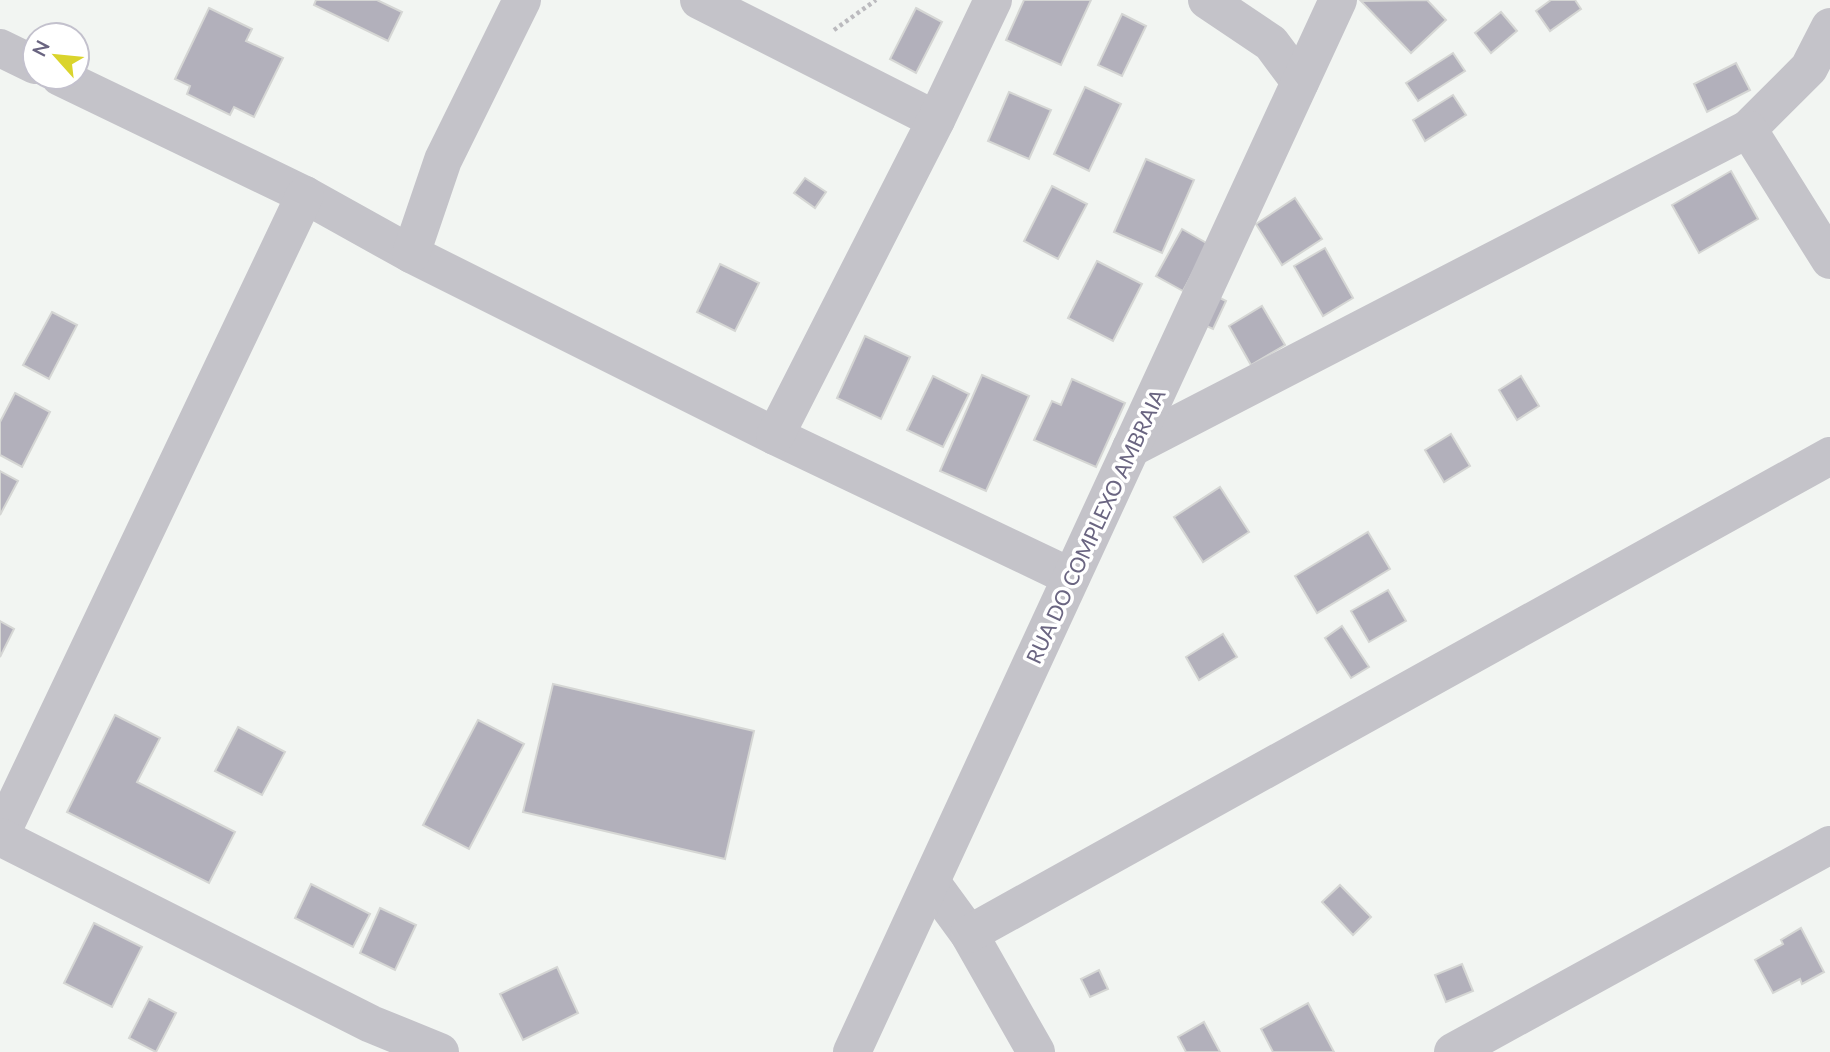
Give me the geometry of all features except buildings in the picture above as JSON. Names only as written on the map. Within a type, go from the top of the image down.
[{"type":"street","points":[[411,254],[443,160],[522,0]]},
{"type":"street","points":[[699,0],[936,120]]},
{"type":"street","points":[[775,436],[936,120],[993,0]]},
{"type":"street","points":[[1207,0],[1271,43],[1300,82]]},
{"type":"street","name":"RUA DO COMPLEXO AMBRAIA","points":[[852,1052],[1338,0]]},
{"type":"street","points":[[1131,448],[1748,129],[1809,68],[1830,27]]},
{"type":"street","points":[[0,48],[21,58]]},
{"type":"street","points":[[89,91],[305,195],[411,254],[775,436],[1071,577]]},
{"type":"street","points":[[1748,129],[1830,260]]},
{"type":"street","points":[[305,195],[0,836],[364,1038],[440,1052]]},
{"type":"street","points":[[969,934],[1830,456]]},
{"type":"street","points":[[1452,1052],[1830,845]]},
{"type":"street","points":[[930,882],[969,934],[1035,1052]]},
{"type":"path","points":[[794,47],[840,27],[876,0]]}]
